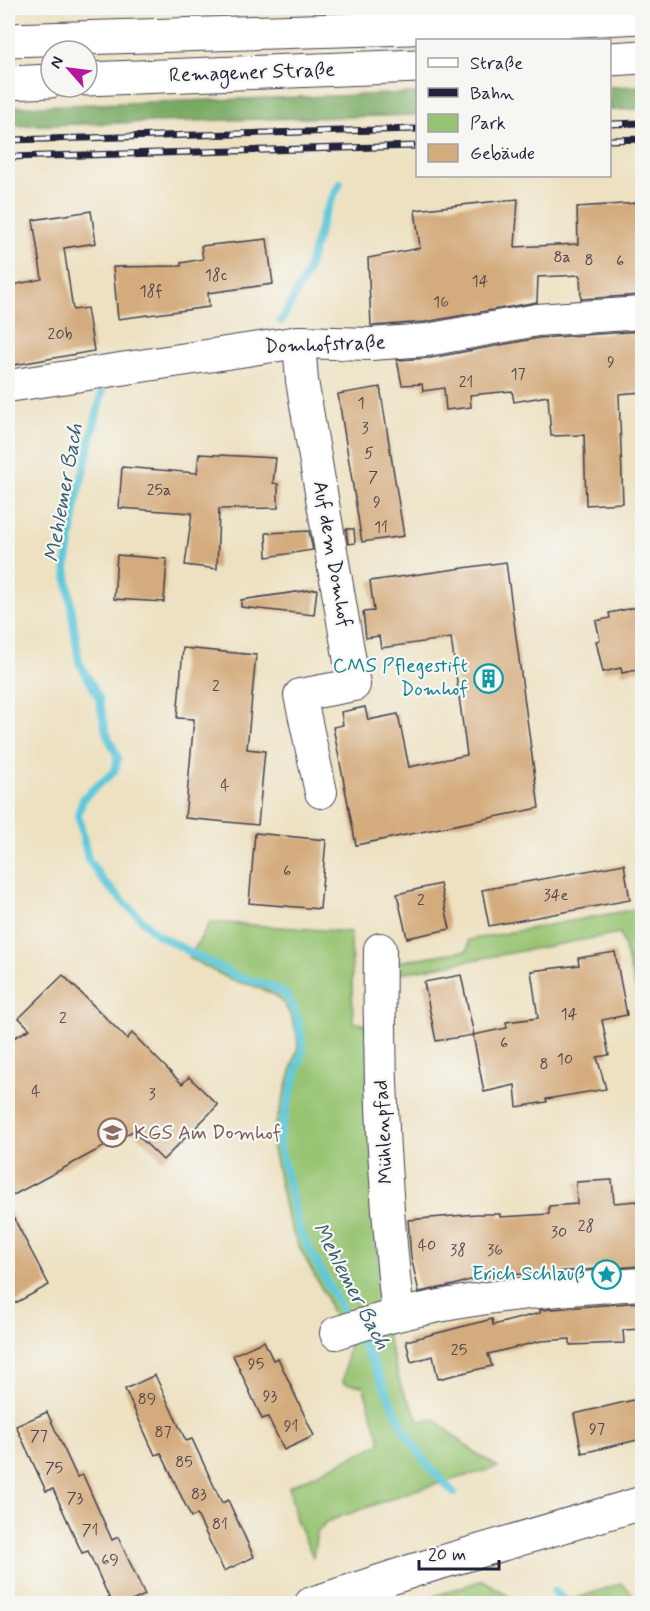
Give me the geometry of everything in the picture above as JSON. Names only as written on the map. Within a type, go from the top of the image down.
[{"type":"main road","name":"Remagener Straße","points":[[8,40],[397,28],[642,17]]},
{"type":"main road","points":[[611,59],[642,57]]},
{"type":"main road","name":"Remagener Straße","points":[[99,79],[416,66]]},
{"type":"main road","points":[[8,82],[39,81]]},
{"type":"main road","points":[[311,1604],[415,1570],[642,1503]]},
{"type":"street","name":"Domhofstraße","points":[[8,386],[298,342],[371,344],[427,340],[537,320],[642,313]]},
{"type":"street","name":"Auf dem Domhof","points":[[298,342],[302,381],[354,685],[300,695],[321,792]]},
{"type":"street","name":"Mühlenpfad","points":[[380,949],[382,1125],[390,1248],[384,1318]]},
{"type":"street","points":[[336,1333],[384,1318],[472,1299],[573,1288],[642,1284]]},
{"type":"green space","points":[[642,86],[642,109],[611,110],[611,87]]},
{"type":"green space","points":[[416,93],[416,115],[8,126],[8,107]]},
{"type":"green space","points":[[642,908],[642,1000],[639,1000],[620,933],[391,975],[391,963],[468,950],[468,940]]},
{"type":"green space","points":[[210,922],[351,932],[353,1022],[371,1026],[375,1244],[392,1301],[387,1335],[401,1387],[420,1421],[434,1419],[474,1452],[498,1467],[412,1491],[326,1522],[317,1533],[313,1557],[296,1520],[289,1487],[381,1443],[363,1386],[343,1383],[349,1341],[335,1321],[326,1297],[297,1243],[287,1217],[271,1140],[298,1047],[296,1031],[284,1004],[275,995],[254,986],[233,981],[189,958]]},
{"type":"green space","points":[[483,1580],[520,1603],[445,1603],[434,1596]]},
{"type":"green space","points":[[621,1583],[642,1603],[563,1603]]},
{"type":"building","points":[[518,199],[515,247],[578,244],[577,207],[637,203],[640,254],[642,254],[642,295],[581,299],[580,275],[538,277],[537,302],[425,322],[371,326],[368,258],[420,248],[415,210]]},
{"type":"building","points":[[91,211],[96,243],[64,248],[73,310],[87,308],[94,351],[8,366],[8,286],[42,279],[33,220]]},
{"type":"building","points":[[267,239],[273,284],[208,293],[209,307],[118,319],[113,267],[181,266],[181,263],[203,259],[201,246]]},
{"type":"building","points":[[642,331],[642,392],[619,394],[623,503],[586,505],[584,435],[551,436],[548,396],[514,402],[512,391],[470,395],[471,407],[446,410],[444,388],[423,391],[422,384],[402,385],[397,360],[430,358],[539,338]]},
{"type":"building","points":[[380,387],[404,536],[362,542],[338,394]]},
{"type":"building","points":[[199,454],[276,458],[273,483],[278,484],[278,508],[219,509],[217,569],[185,565],[192,513],[119,508],[122,467],[197,473]]},
{"type":"building","points":[[346,529],[354,529],[355,543],[348,544]]},
{"type":"building","points":[[309,531],[313,550],[267,557],[266,533]]},
{"type":"building","points":[[117,555],[167,559],[164,602],[114,599]]},
{"type":"building","name":"CMS Pflegestift Domhof","points":[[506,562],[539,808],[356,845],[333,727],[343,725],[341,712],[365,707],[368,720],[398,714],[409,767],[467,755],[451,638],[381,648],[379,636],[366,638],[363,612],[374,611],[370,581]]},
{"type":"building","points":[[317,589],[314,615],[241,607],[241,600]]},
{"type":"building","points":[[642,606],[642,669],[622,673],[621,668],[603,672],[596,641],[600,640],[596,621],[610,618],[609,613]]},
{"type":"building","points":[[183,648],[256,655],[247,749],[265,751],[258,825],[185,818],[194,719],[177,718]]},
{"type":"building","points":[[255,833],[326,840],[320,909],[249,903]]},
{"type":"building","points":[[624,864],[630,900],[489,926],[482,890]]},
{"type":"building","points":[[440,884],[450,929],[407,938],[397,894]]},
{"type":"building","points":[[615,952],[627,1015],[602,1020],[609,1055],[597,1057],[606,1089],[546,1099],[547,1102],[517,1107],[515,1085],[484,1092],[473,1035],[507,1028],[506,1022],[538,1018],[531,971],[579,965],[578,958]]},
{"type":"building","points":[[63,975],[127,1039],[132,1033],[182,1084],[189,1077],[218,1105],[163,1160],[133,1131],[8,1198],[8,1041],[30,1029],[19,1018]]},
{"type":"building","points":[[461,975],[474,1035],[436,1041],[424,982]]},
{"type":"building","points":[[612,1180],[614,1203],[637,1201],[642,1266],[480,1277],[419,1292],[411,1257],[408,1220],[476,1214],[500,1214],[500,1217],[549,1214],[549,1206],[577,1204],[576,1182]]},
{"type":"building","points":[[8,1207],[49,1285],[8,1307]]},
{"type":"building","points":[[642,1302],[642,1329],[623,1330],[624,1343],[570,1345],[570,1339],[541,1341],[488,1354],[492,1366],[438,1379],[433,1356],[411,1362],[406,1341],[492,1319],[493,1325],[540,1313],[540,1310]]},
{"type":"building","points":[[264,1341],[273,1360],[278,1358],[314,1436],[284,1450],[268,1417],[262,1419],[233,1355]]},
{"type":"building","points":[[155,1375],[186,1441],[192,1439],[222,1503],[228,1500],[254,1557],[224,1571],[197,1515],[191,1517],[161,1453],[155,1455],[125,1389]]},
{"type":"building","points":[[642,1398],[642,1439],[582,1453],[574,1414]]},
{"type":"building","points":[[47,1412],[77,1477],[83,1475],[112,1540],[118,1537],[145,1595],[126,1604],[112,1604],[88,1551],[82,1553],[53,1489],[46,1491],[16,1426]]},
{"type":"waterway","name":"Mehlemer Bach","points":[[281,321],[306,275],[324,215],[340,183]]},
{"type":"waterway","name":"Mehlemer Bach","points":[[102,392],[77,498],[66,568],[79,662],[99,698],[106,732],[118,758],[114,772],[84,797],[78,814],[88,859],[104,882],[156,934],[238,977],[271,986],[287,996],[297,1016],[303,1048],[278,1140],[299,1230],[349,1323]]},
{"type":"waterway","name":"Mehlemer Bach","points":[[356,1334],[372,1361],[406,1434],[430,1468],[454,1493]]},
{"type":"waterway","name":"Mehlemer Bach","points":[[554,1591],[568,1604]]},
{"type":"railway","points":[[611,124],[642,123]]},
{"type":"railway","points":[[8,140],[416,129]]},
{"type":"railway","points":[[611,140],[642,139]]},
{"type":"railway","points":[[8,157],[416,146]]},
{"type":"place","name":"CMS Pflegestift Domhof","points":[[489,678]]},
{"type":"place","name":"KGS Am Domhof","points":[[113,1133]]},
{"type":"place","name":"Erich Schlauß","points":[[606,1274]]}]
